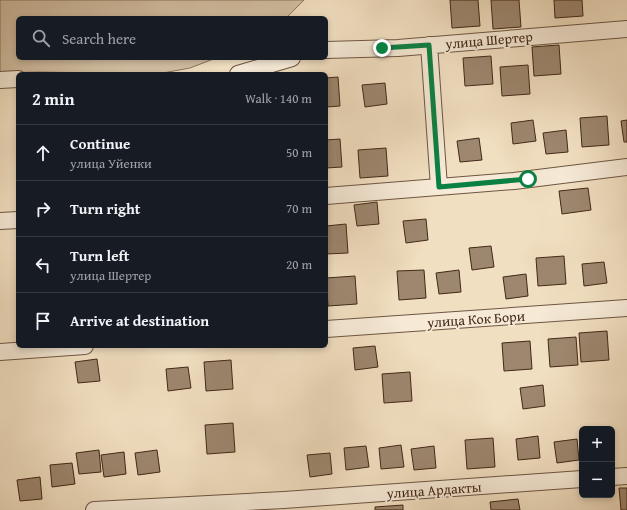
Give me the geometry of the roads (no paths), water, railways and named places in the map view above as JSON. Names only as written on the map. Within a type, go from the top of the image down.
[{"type":"street","name":"улица Шертер","points":[[328,50],[429,45],[627,29]]},
{"type":"street","points":[[429,45],[439,187]]},
{"type":"street","points":[[245,72],[285,60]]},
{"type":"street","points":[[0,80],[16,79]]},
{"type":"street","points":[[328,196],[514,181],[627,167]]},
{"type":"street","points":[[0,221],[16,220]]},
{"type":"street","name":"улица Кок Бори","points":[[328,329],[627,308]]},
{"type":"street","points":[[0,352],[32,348]]},
{"type":"street","points":[[615,477],[627,476]]},
{"type":"street","name":"улица Ардакты","points":[[94,510],[284,505],[579,479]]}]
